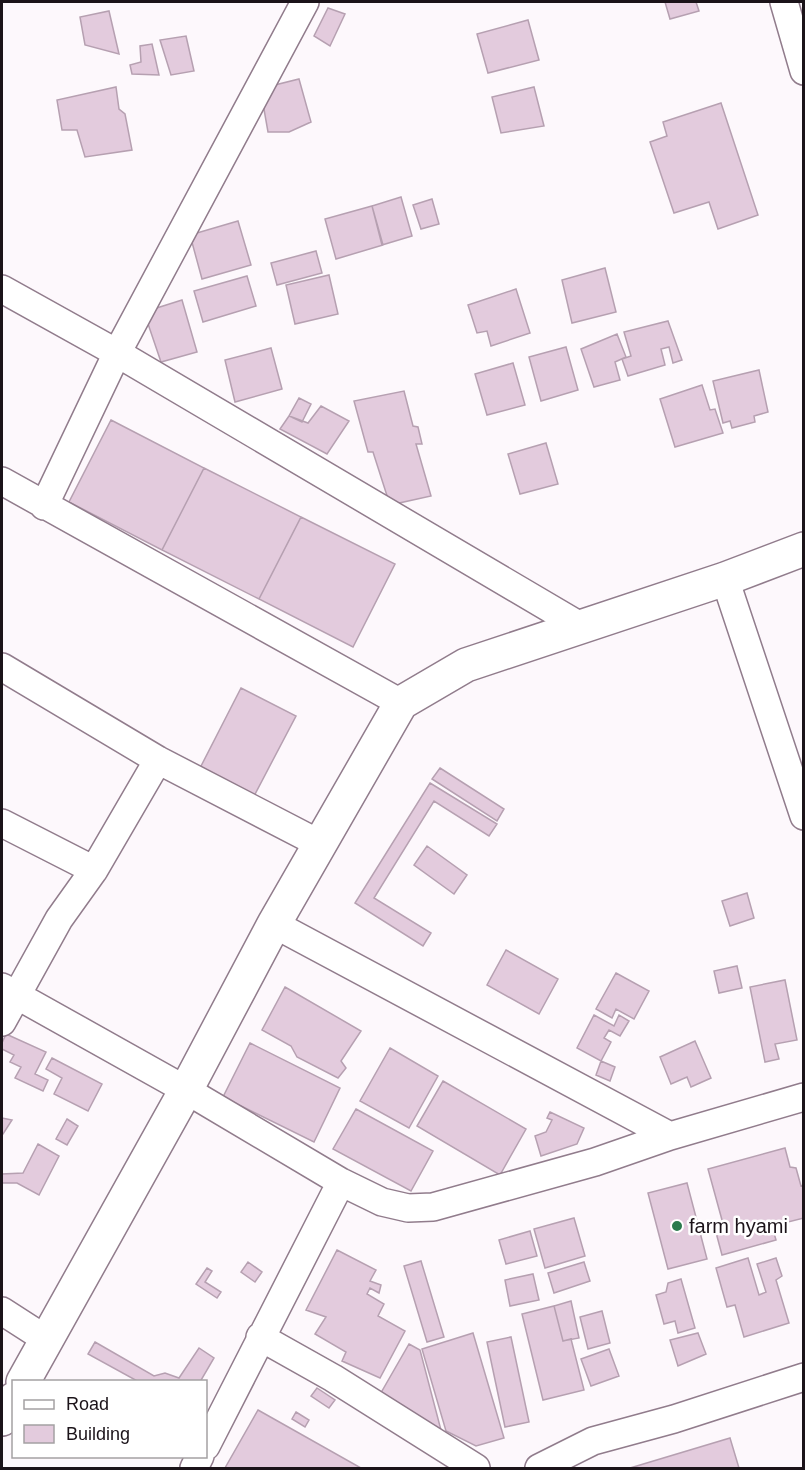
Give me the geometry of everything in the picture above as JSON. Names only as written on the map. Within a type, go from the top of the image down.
[{"type":"street","points":[[44,506],[117,352],[305,2]]},
{"type":"street","points":[[784,2],[804,71]]},
{"type":"street","points":[[2,289],[117,352],[580,626]]},
{"type":"street","points":[[2,481],[401,703]]},
{"type":"street","points":[[24,1380],[186,1090],[274,924],[401,703],[466,665],[725,579],[804,549]]},
{"type":"street","points":[[725,579],[804,816]]},
{"type":"street","points":[[2,667],[158,760],[320,844]]},
{"type":"street","points":[[2,1022],[8,991],[94,870],[158,760]]},
{"type":"street","points":[[2,823],[94,870]]},
{"type":"street","points":[[274,924],[670,1136]]},
{"type":"street","points":[[8,991],[186,1090],[341,1182],[382,1202],[408,1208],[433,1207],[595,1162],[670,1136],[804,1097]]},
{"type":"street","points":[[207,1444],[341,1182]]},
{"type":"street","points":[[2,1311],[47,1340]]},
{"type":"street","points":[[260,1337],[333,1378],[476,1468]]},
{"type":"street","points":[[539,1468],[593,1441],[674,1419],[804,1377]]},
{"type":"street","points":[[2,1419],[12,1402]]},
{"type":"building","points":[[665,2],[696,2],[699,11],[670,19]]},
{"type":"building","points":[[328,8],[345,14],[330,46],[314,36]]},
{"type":"building","points":[[109,11],[119,54],[85,45],[80,17]]},
{"type":"building","points":[[528,20],[539,60],[488,73],[477,34]]},
{"type":"building","points":[[186,36],[194,71],[171,75],[160,40]]},
{"type":"building","points":[[152,44],[159,75],[132,74],[130,65],[141,62],[140,46]]},
{"type":"building","points":[[299,79],[311,122],[289,132],[268,132],[262,98],[267,87]]},
{"type":"building","points":[[116,87],[119,109],[125,114],[132,150],[85,157],[77,130],[62,130],[57,100]]},
{"type":"building","points":[[534,87],[544,126],[501,133],[492,97]]},
{"type":"building","points":[[721,103],[758,215],[718,229],[709,202],[674,213],[650,142],[667,136],[663,122]]},
{"type":"building","points":[[401,197],[412,236],[382,245],[372,206]]},
{"type":"building","points":[[432,199],[439,224],[421,229],[413,205]]},
{"type":"building","points":[[372,206],[383,245],[336,259],[325,219]]},
{"type":"building","points":[[238,221],[251,265],[202,279],[190,235]]},
{"type":"building","points":[[316,251],[322,273],[277,285],[271,263]]},
{"type":"building","points":[[605,268],[616,312],[572,323],[562,280]]},
{"type":"building","points":[[329,275],[338,314],[295,324],[286,285]]},
{"type":"building","points":[[247,276],[256,306],[203,322],[194,291]]},
{"type":"building","points":[[516,289],[530,333],[491,346],[487,331],[477,333],[468,305]]},
{"type":"building","points":[[182,300],[197,352],[161,362],[144,312]]},
{"type":"building","points":[[668,321],[682,360],[673,363],[669,347],[661,349],[665,365],[628,376],[622,359],[631,356],[624,332]]},
{"type":"building","points":[[617,334],[626,357],[615,362],[620,380],[594,387],[581,349]]},
{"type":"building","points":[[566,347],[578,390],[541,401],[529,357]]},
{"type":"building","points":[[271,348],[282,389],[235,402],[225,360]]},
{"type":"building","points":[[513,363],[525,405],[487,415],[475,374]]},
{"type":"building","points":[[759,370],[768,412],[754,416],[755,422],[732,428],[730,421],[723,423],[713,381]]},
{"type":"building","points":[[702,385],[710,410],[715,409],[723,433],[675,447],[660,399]]},
{"type":"building","points":[[404,391],[413,426],[418,427],[422,444],[416,444],[431,496],[390,505],[373,452],[368,452],[354,401]]},
{"type":"building","points":[[299,398],[311,404],[302,422],[289,416]]},
{"type":"building","points":[[321,406],[349,421],[327,454],[280,429],[289,416],[308,423]]},
{"type":"building","points":[[111,420],[204,468],[162,550],[69,502]]},
{"type":"building","points":[[546,443],[558,484],[520,494],[508,454]]},
{"type":"building","points":[[204,468],[301,517],[259,599],[162,550]]},
{"type":"building","points":[[301,517],[395,564],[353,647],[259,599]]},
{"type":"building","points":[[241,688],[296,716],[253,798],[199,770]]},
{"type":"building","points":[[440,768],[504,809],[497,821],[432,779]]},
{"type":"building","points":[[430,783],[497,824],[489,836],[434,801],[374,898],[431,933],[423,946],[355,903]]},
{"type":"building","points":[[427,846],[467,875],[454,894],[414,865]]},
{"type":"building","points":[[747,893],[754,918],[730,926],[722,901]]},
{"type":"building","points":[[506,950],[558,979],[539,1014],[487,985]]},
{"type":"building","points":[[737,966],[742,988],[719,993],[714,971]]},
{"type":"building","points":[[616,973],[649,991],[634,1019],[616,1009],[612,1018],[596,1009]]},
{"type":"building","points":[[785,980],[797,1040],[775,1044],[779,1059],[765,1062],[750,987]]},
{"type":"building","points":[[285,987],[361,1031],[341,1061],[346,1068],[338,1078],[297,1057],[291,1046],[262,1030]]},
{"type":"building","points":[[594,1015],[614,1026],[619,1015],[629,1021],[620,1036],[609,1030],[604,1038],[611,1042],[601,1061],[577,1048]]},
{"type":"building","points":[[6,1034],[46,1052],[35,1074],[48,1080],[43,1091],[15,1078],[21,1067],[10,1062],[14,1055],[2,1049]]},
{"type":"building","points":[[695,1041],[711,1078],[691,1087],[687,1077],[671,1084],[660,1057]]},
{"type":"building","points":[[250,1043],[340,1088],[314,1142],[223,1097]]},
{"type":"building","points":[[390,1048],[438,1076],[409,1128],[360,1101]]},
{"type":"building","points":[[52,1058],[102,1084],[88,1111],[54,1094],[62,1078],[46,1069]]},
{"type":"building","points":[[601,1061],[615,1067],[610,1081],[596,1075]]},
{"type":"building","points":[[443,1081],[526,1129],[500,1175],[417,1126]]},
{"type":"building","points":[[356,1109],[433,1151],[411,1191],[333,1149]]},
{"type":"building","points":[[550,1112],[584,1128],[577,1144],[541,1156],[535,1136],[546,1132],[552,1120],[547,1118]]},
{"type":"building","points":[[2,1118],[12,1120],[3,1134],[2,1134]]},
{"type":"building","points":[[67,1119],[78,1126],[67,1145],[56,1139]]},
{"type":"building","points":[[38,1144],[59,1156],[39,1195],[17,1183],[2,1183],[2,1174],[23,1173]]},
{"type":"building","points":[[785,1148],[790,1167],[796,1168],[801,1186],[804,1185],[804,1218],[772,1226],[776,1240],[722,1255],[714,1225],[722,1220],[708,1169]]},
{"type":"building","name":"farm hyami","points":[[687,1183],[707,1259],[668,1269],[648,1193]]},
{"type":"building","points":[[574,1218],[585,1256],[545,1268],[534,1229]]},
{"type":"building","points":[[530,1231],[537,1256],[506,1264],[499,1240]]},
{"type":"building","points":[[337,1250],[376,1270],[370,1281],[381,1285],[379,1293],[370,1288],[367,1294],[384,1304],[378,1316],[405,1331],[380,1378],[342,1361],[346,1352],[315,1334],[326,1317],[306,1310]]},
{"type":"building","points":[[748,1258],[759,1295],[766,1292],[757,1264],[776,1258],[782,1276],[776,1280],[789,1323],[744,1337],[735,1305],[727,1307],[716,1268]]},
{"type":"building","points":[[421,1261],[444,1337],[427,1342],[404,1266]]},
{"type":"building","points":[[248,1262],[262,1272],[255,1282],[241,1272]]},
{"type":"building","points":[[584,1262],[590,1281],[554,1293],[548,1273]]},
{"type":"building","points":[[207,1268],[212,1271],[205,1282],[221,1292],[217,1298],[196,1284]]},
{"type":"building","points":[[533,1274],[539,1300],[510,1306],[505,1280]]},
{"type":"building","points":[[681,1279],[695,1328],[678,1333],[675,1321],[664,1324],[656,1295],[666,1292],[668,1283]]},
{"type":"building","points":[[571,1301],[579,1338],[563,1341],[554,1306]]},
{"type":"building","points":[[554,1306],[563,1341],[571,1339],[584,1390],[543,1400],[522,1314]]},
{"type":"building","points":[[602,1311],[610,1343],[588,1349],[580,1317]]},
{"type":"building","points":[[473,1333],[504,1438],[476,1446],[446,1431],[422,1349]]},
{"type":"building","points":[[698,1333],[706,1354],[678,1366],[670,1340]]},
{"type":"building","points":[[511,1337],[529,1422],[505,1427],[487,1342]]},
{"type":"building","points":[[95,1342],[154,1376],[165,1373],[179,1378],[199,1348],[214,1358],[201,1380],[135,1380],[88,1354]]},
{"type":"building","points":[[409,1344],[420,1350],[442,1434],[378,1398]]},
{"type":"building","points":[[609,1349],[619,1376],[591,1386],[581,1359]]},
{"type":"building","points":[[317,1388],[335,1400],[329,1408],[311,1396]]},
{"type":"building","points":[[258,1410],[361,1468],[225,1468]]},
{"type":"building","points":[[296,1412],[309,1420],[305,1427],[292,1419]]},
{"type":"building","points":[[730,1438],[739,1468],[630,1468]]},
{"type":"place","name":"farm hyami","points":[[677,1226]]}]
